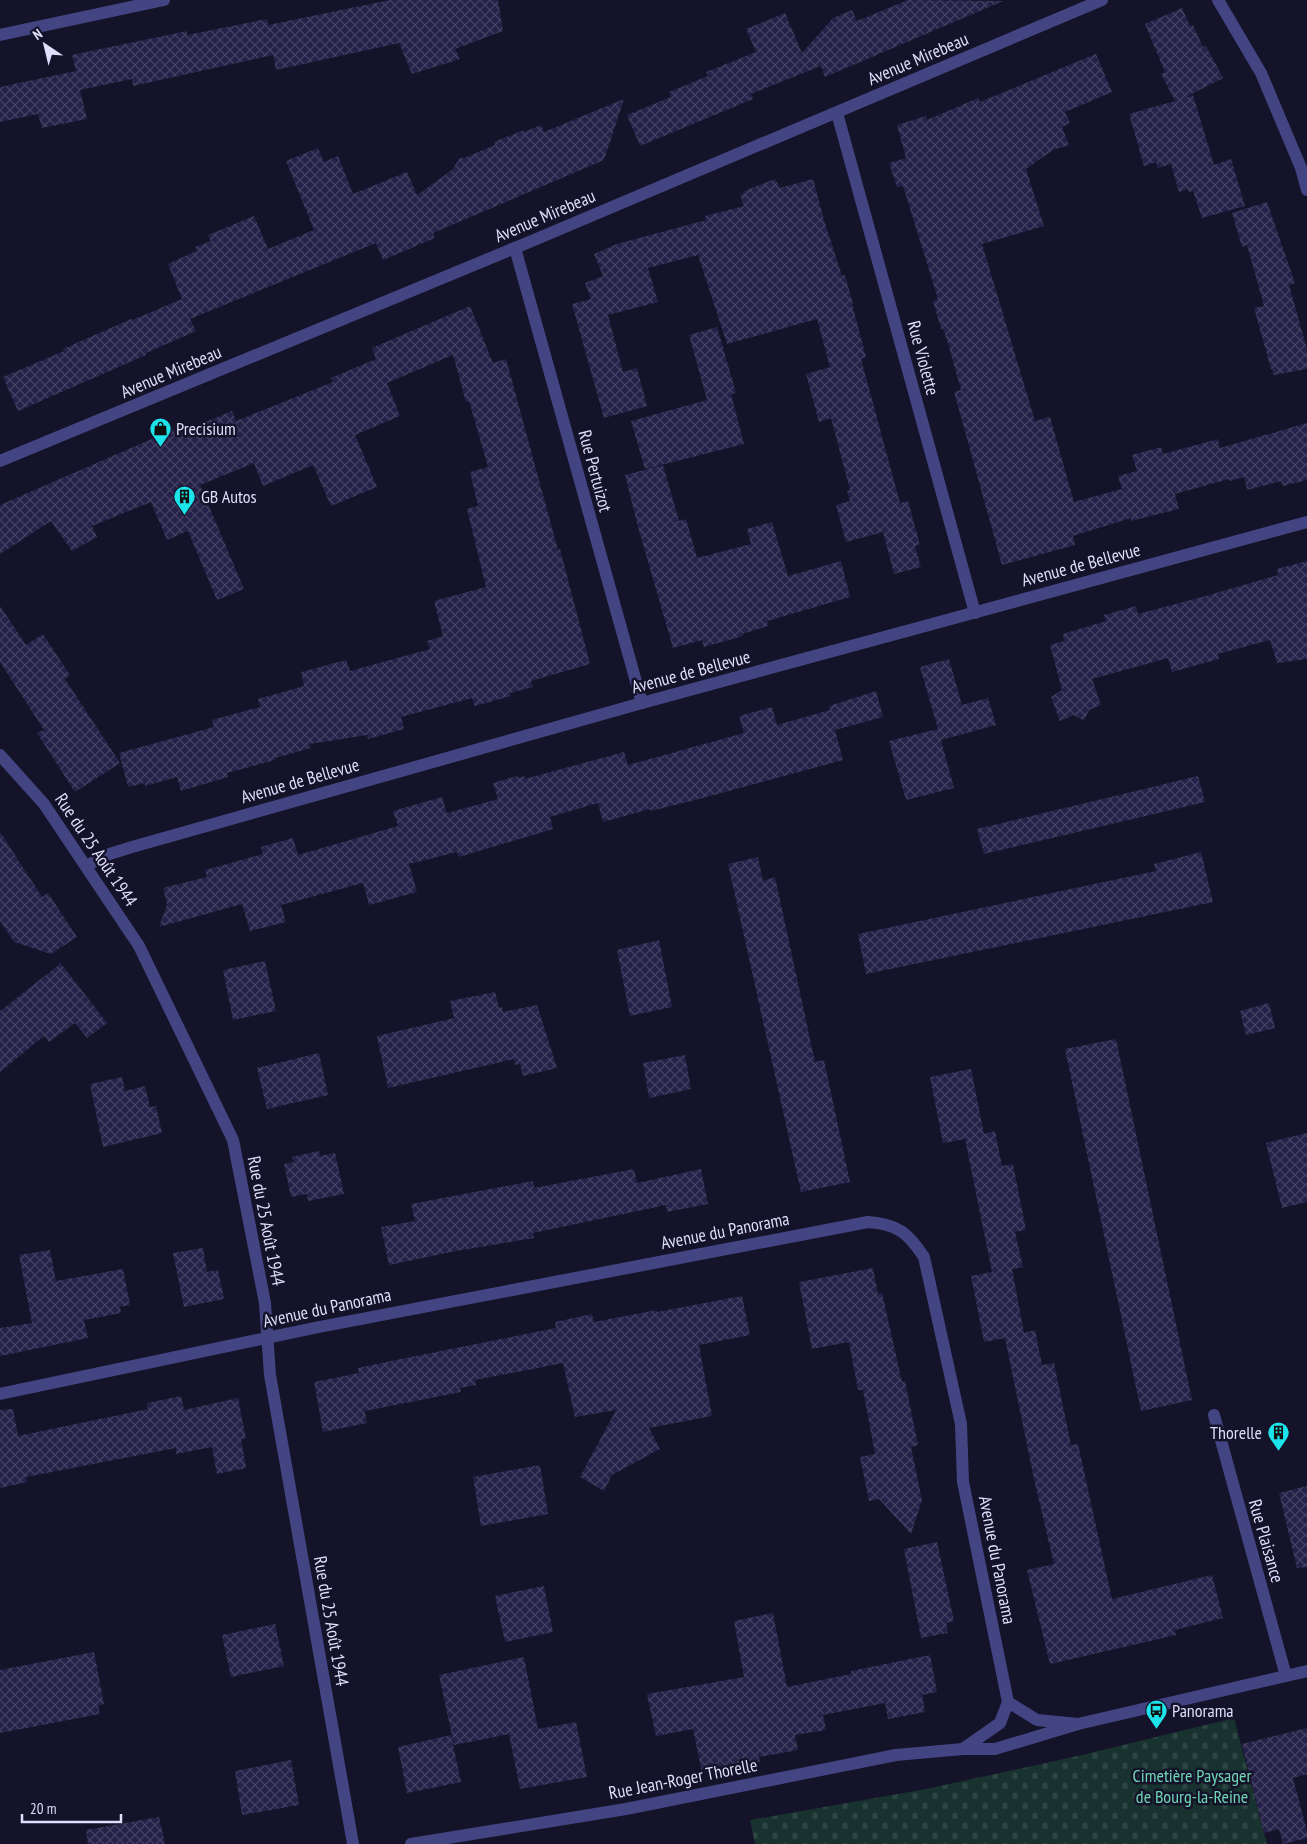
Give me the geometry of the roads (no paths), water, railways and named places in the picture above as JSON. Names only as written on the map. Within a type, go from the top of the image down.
[{"type":"street","points":[[0,35],[164,0]]},
{"type":"street","name":"Avenue Mirebeau","points":[[0,461],[515,248],[1102,0]]},
{"type":"street","points":[[1218,0],[1261,73],[1301,168],[1307,190]]},
{"type":"street","name":"Rue Violette","points":[[837,113],[975,613]]},
{"type":"street","name":"Rue Pertuizot","points":[[515,248],[642,703]]},
{"type":"street","name":"Avenue de Bellevue","points":[[87,866],[103,856],[132,846],[642,703],[1307,522]]},
{"type":"street","name":"Rue du 25 Août 1944","points":[[0,755],[44,804],[139,946],[232,1140],[265,1303],[270,1375],[353,1844]]},
{"type":"street","name":"Avenue du Panorama","points":[[0,1394],[314,1328],[868,1222],[880,1222],[902,1230],[912,1239],[924,1257],[961,1424],[963,1482],[1008,1702]]},
{"type":"street","name":"Rue Plaisance","points":[[1214,1415],[1286,1676]]},
{"type":"street","name":"Rue Jean-Roger Thorelle","points":[[411,1844],[626,1809],[896,1755],[995,1748],[1078,1724],[1307,1671]]},
{"type":"street","points":[[1008,1702],[1037,1720],[1078,1724]]},
{"type":"street","name":"Rue Jean-Roger Thorelle","points":[[962,1749],[1000,1723],[1008,1702]]},
{"type":"place","name":"Precisium","points":[[160,448]]},
{"type":"place","name":"GB Autos","points":[[185,516]]},
{"type":"place","name":"Thorelle","points":[[1278,1452]]},
{"type":"place","name":"Panorama","points":[[1156,1730]]},
{"type":"park label","name":"Cimetière Paysager de Bourg-la-Reine","points":[[1192,1786]]}]
